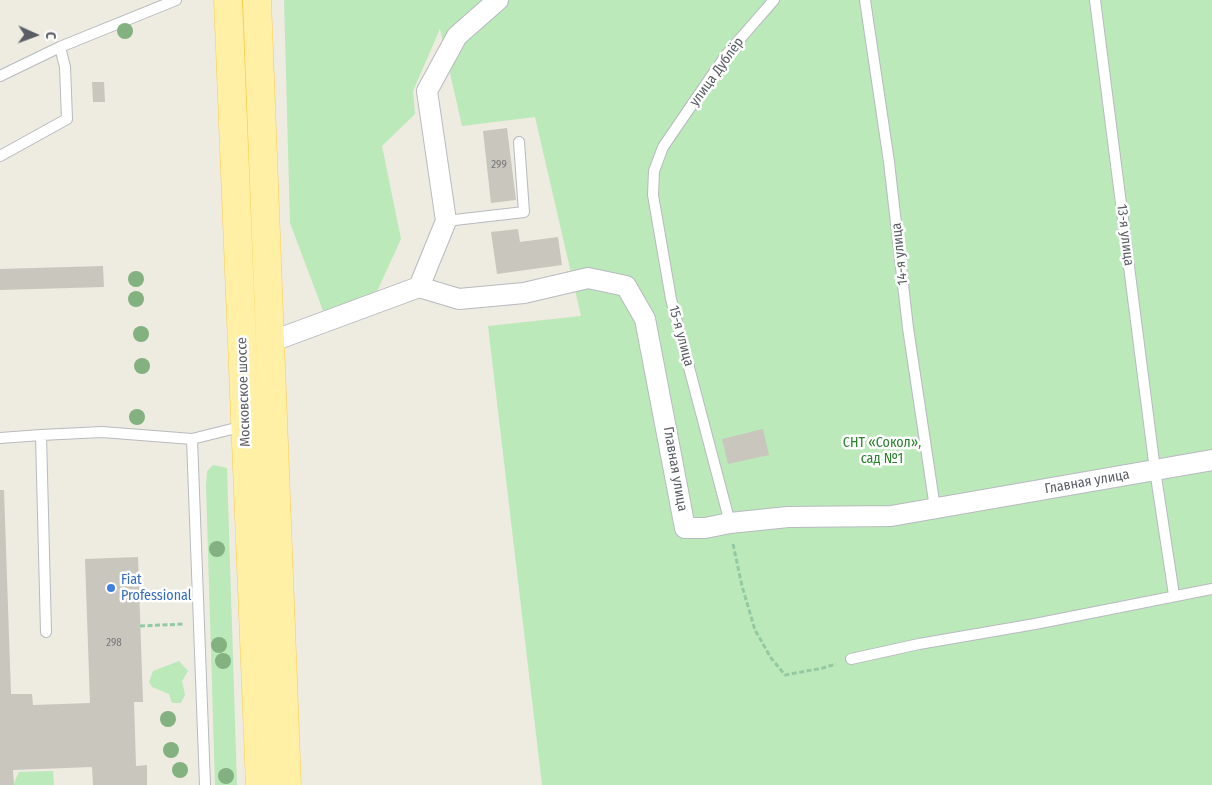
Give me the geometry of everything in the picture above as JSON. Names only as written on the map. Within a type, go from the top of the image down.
[{"type":"main road","name":"Московское шоссе","points":[[228,0],[260,785]]},
{"type":"main road","name":"Московское шоссе","points":[[257,0],[287,785]]},
{"type":"street","points":[[270,342],[419,287],[446,221],[427,91],[457,36],[498,0]]},
{"type":"street","name":"Главная улица","points":[[419,287],[459,299],[524,293],[588,278],[626,286],[645,319],[685,528],[705,528],[730,523],[788,517],[891,516],[1212,460]]},
{"type":"lane","points":[[0,76],[60,47],[176,0]]},
{"type":"lane","name":"улица Дублёр","points":[[663,147],[726,55],[774,0]]},
{"type":"lane","name":"14-я улица","points":[[865,0],[889,162],[908,328],[935,508]]},
{"type":"lane","name":"13-я улица","points":[[1096,0],[1155,470],[1174,595]]},
{"type":"lane","points":[[0,156],[67,119],[65,67],[60,47]]},
{"type":"lane","points":[[446,221],[524,212],[519,142]]},
{"type":"lane","name":"15-я улица","points":[[663,147],[654,171],[654,204],[671,299],[730,523]]},
{"type":"lane","points":[[0,438],[102,432],[192,439],[245,426]]},
{"type":"lane","points":[[40,435],[46,632]]},
{"type":"lane","points":[[192,439],[204,785]]},
{"type":"lane","points":[[851,659],[919,644],[1035,624],[1212,588]]},
{"type":"path","points":[[730,523],[735,558],[755,630],[771,658],[785,676],[823,668],[851,659]]},
{"type":"path","points":[[140,626],[198,623]]},
{"type":"green space","name":"СНТ «Сокол», сад №1","points":[[284,0],[1212,0],[1212,785],[542,785],[488,326],[581,316],[535,117],[462,126],[440,29],[413,91],[415,114],[382,146],[401,239],[374,298],[325,316],[290,223]]},
{"type":"green space","points":[[213,465],[227,468],[237,785],[215,785],[206,486],[207,471]]},
{"type":"green space","points":[[179,661],[188,671],[182,681],[185,695],[181,703],[172,703],[169,694],[152,687],[149,682],[153,671]]},
{"type":"green space","points":[[53,771],[54,785],[13,785],[19,772]]},
{"type":"building","points":[[92,82],[104,82],[105,102],[93,102]]},
{"type":"building","points":[[507,128],[516,200],[491,203],[483,131]]},
{"type":"building","points":[[518,229],[520,242],[558,237],[562,265],[497,274],[491,232]]},
{"type":"building","points":[[103,266],[104,287],[0,290],[0,269]]},
{"type":"building","points":[[763,429],[769,455],[728,464],[722,439]]},
{"type":"building","points":[[0,490],[4,490],[11,694],[32,694],[33,705],[90,703],[85,559],[138,557],[143,702],[134,702],[136,766],[147,765],[147,785],[93,785],[92,767],[13,770],[14,785],[0,785]]},
{"type":"place","name":"Fiat Professional","points":[[111,588]]}]
